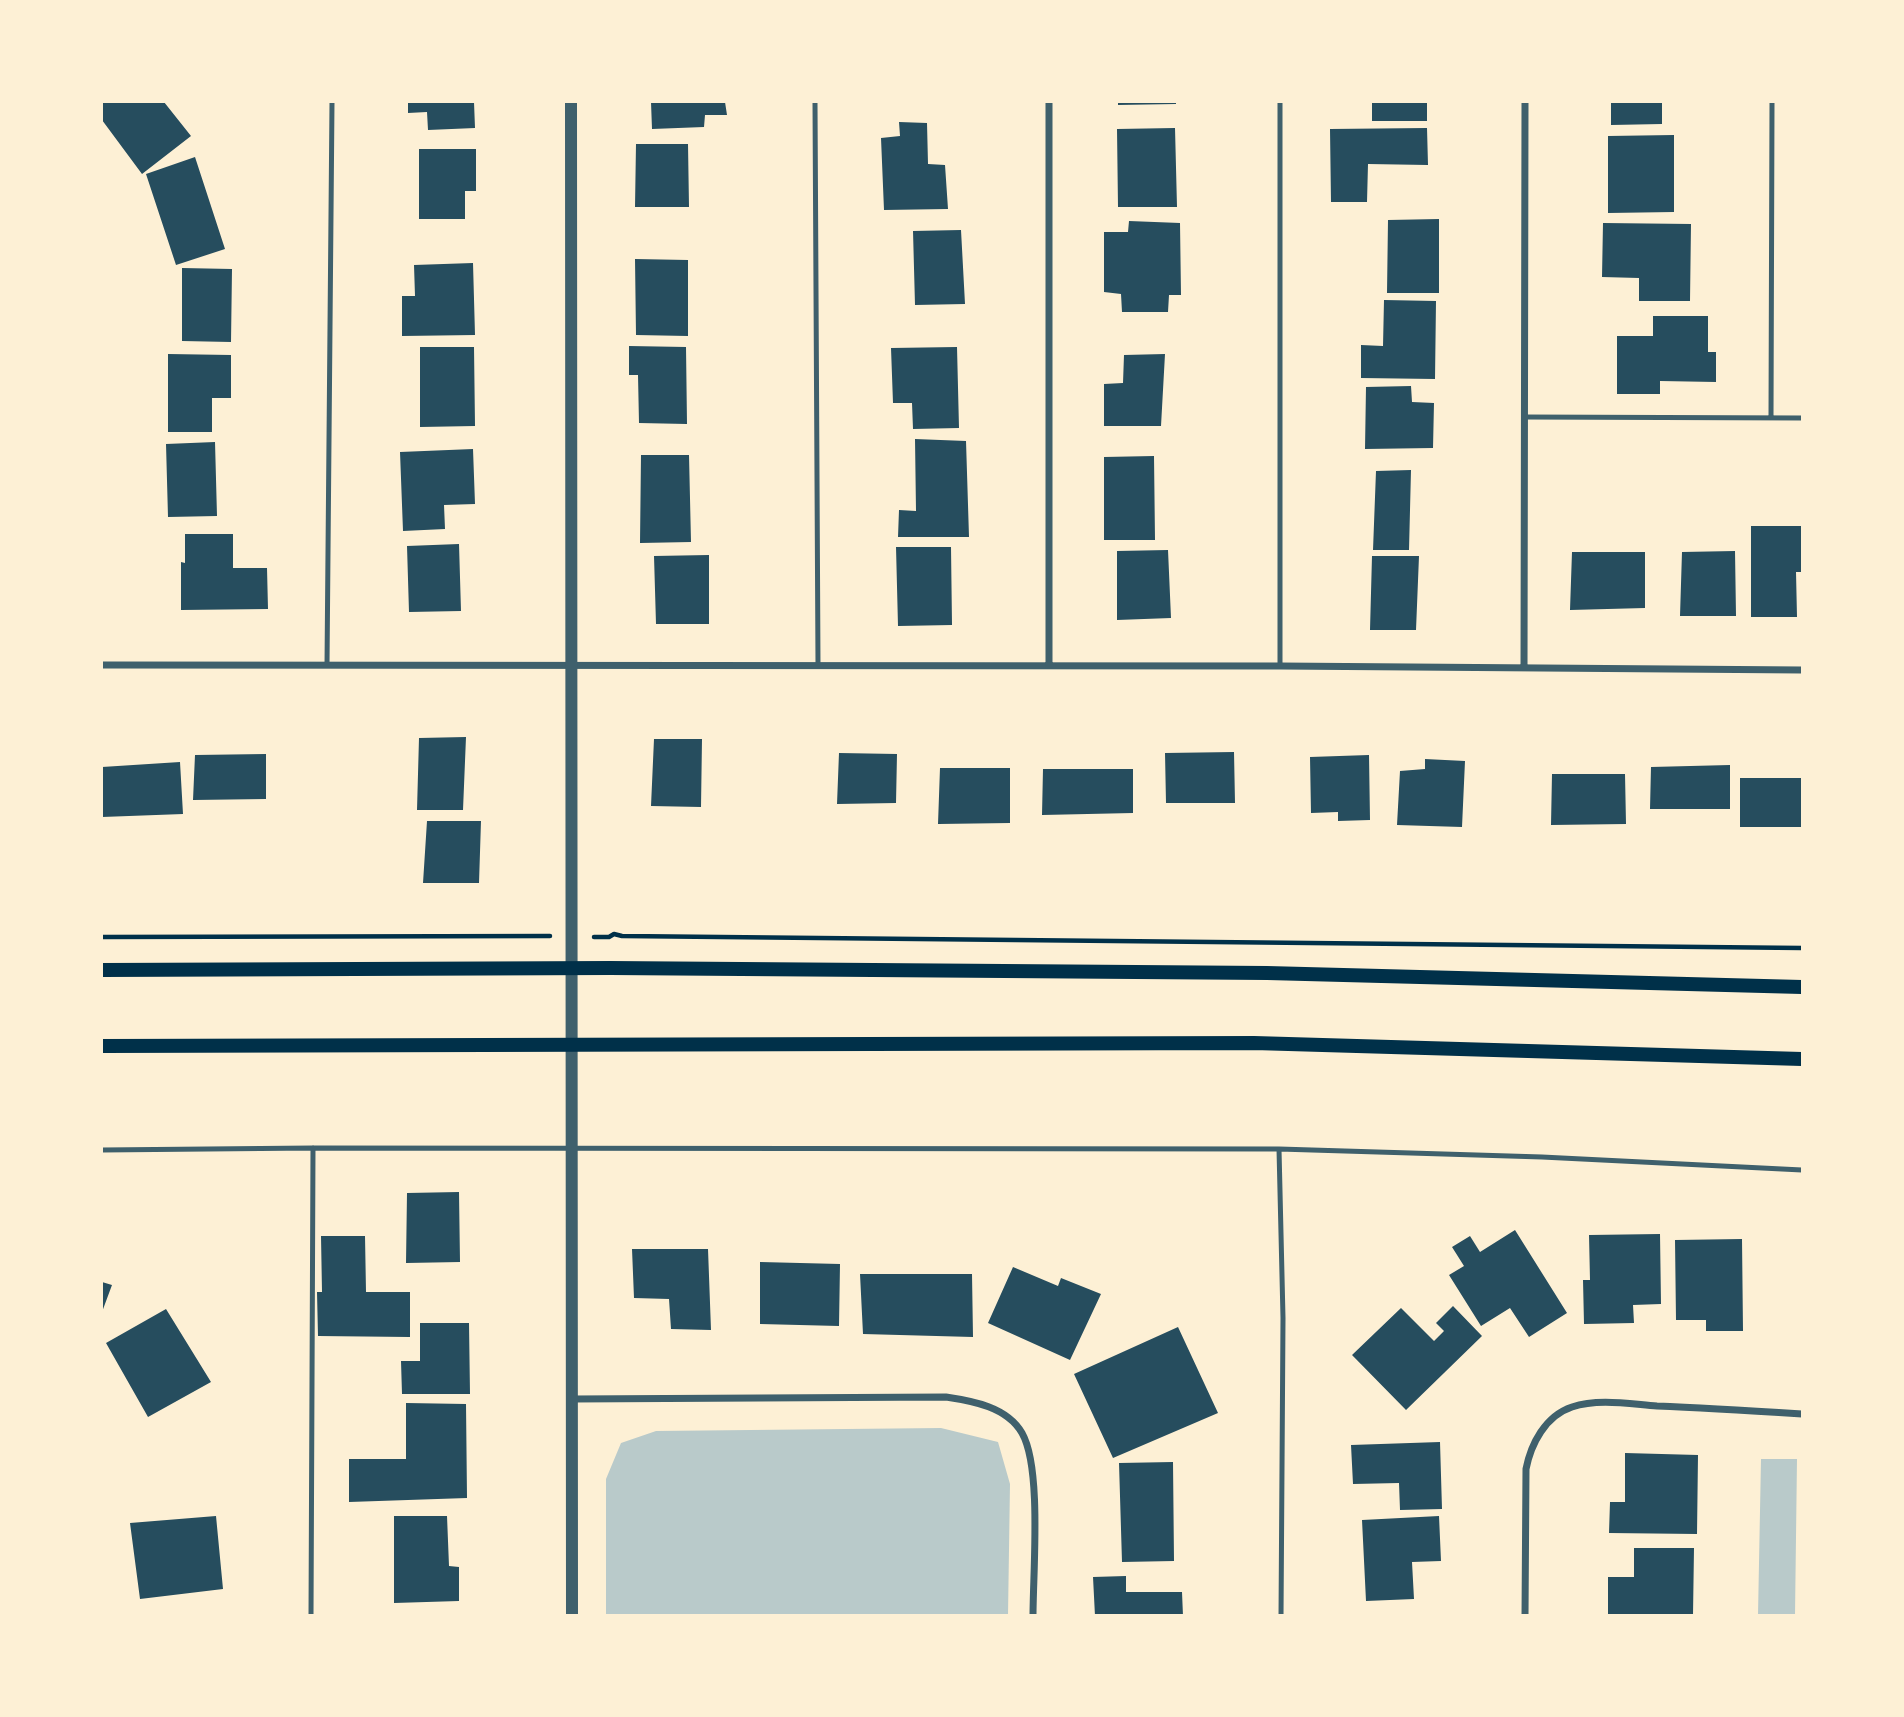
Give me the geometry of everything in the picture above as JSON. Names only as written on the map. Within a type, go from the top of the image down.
[{"type":"main road","points":[[102,970],[573,968],[1267,973],[1802,988]]},
{"type":"main road","points":[[102,1046],[1254,1043],[1802,1059]]},
{"type":"street","points":[[571,102],[572,1615]]},
{"type":"street","points":[[1049,102],[1049,666]]},
{"type":"street","points":[[1524,667],[1525,102]]},
{"type":"street","points":[[102,665],[1280,666],[1802,670]]},
{"type":"street","points":[[573,1399],[946,1397],[975,1401],[1004,1414],[1021,1432],[1031,1457],[1033,1615]]},
{"type":"street","points":[[1525,1615],[1526,1469],[1530,1449],[1558,1414],[1572,1407],[1610,1403],[1802,1414]]},
{"type":"lane","points":[[327,664],[332,102]]},
{"type":"lane","points":[[816,102],[818,665]]},
{"type":"lane","points":[[1280,102],[1280,666]]},
{"type":"lane","points":[[1771,417],[1772,102]]},
{"type":"lane","points":[[1524,417],[1802,418]]},
{"type":"lane","points":[[311,1615],[313,1148]]},
{"type":"lane","points":[[1279,1149],[1283,1318],[1281,1615]]},
{"type":"lane","points":[[102,1150],[1279,1149],[1542,1157],[1802,1170]]},
{"type":"path","points":[[609,937],[614,934],[1802,948]]},
{"type":"path","points":[[102,937],[539,936]]},
{"type":"shaded area","points":[[941,1428],[998,1442],[1010,1484],[1008,1615],[606,1615],[606,1479],[621,1443],[656,1431]]},
{"type":"shaded area","points":[[1761,1459],[1797,1459],[1795,1615],[1758,1615]]},
{"type":"building","points":[[102,102],[164,102],[191,136],[142,174],[102,120]]},
{"type":"building","points":[[408,102],[474,102],[475,128],[428,130],[427,112],[408,113]]},
{"type":"building","points":[[651,102],[725,102],[727,115],[705,115],[704,127],[652,129]]},
{"type":"building","points":[[1118,102],[1176,102],[1176,104],[1118,105]]},
{"type":"building","points":[[1372,102],[1427,102],[1427,121],[1372,121]]},
{"type":"building","points":[[1611,102],[1662,102],[1662,124],[1611,125]]},
{"type":"building","points":[[899,122],[927,123],[928,164],[945,165],[948,209],[884,210],[881,138],[900,136]]},
{"type":"building","points":[[1175,128],[1177,207],[1118,207],[1117,129]]},
{"type":"building","points":[[1427,128],[1428,165],[1368,164],[1367,202],[1331,202],[1330,129]]},
{"type":"building","points":[[1674,135],[1674,212],[1608,213],[1608,136]]},
{"type":"building","points":[[636,144],[688,144],[689,207],[635,207]]},
{"type":"building","points":[[419,149],[476,149],[476,191],[465,191],[465,219],[419,219]]},
{"type":"building","points":[[195,157],[225,249],[176,265],[146,174]]},
{"type":"building","points":[[1439,219],[1439,293],[1387,293],[1388,220]]},
{"type":"building","points":[[1129,221],[1180,223],[1181,295],[1169,295],[1168,312],[1122,312],[1121,294],[1104,292],[1104,232],[1128,232]]},
{"type":"building","points":[[1603,223],[1691,224],[1690,301],[1639,301],[1639,278],[1602,277]]},
{"type":"building","points":[[961,230],[965,304],[915,305],[913,231]]},
{"type":"building","points":[[635,259],[688,260],[688,336],[636,335]]},
{"type":"building","points":[[473,263],[475,335],[402,336],[402,296],[415,296],[414,265]]},
{"type":"building","points":[[182,268],[232,269],[231,342],[182,341]]},
{"type":"building","points":[[1384,300],[1436,301],[1435,379],[1361,378],[1361,345],[1383,346]]},
{"type":"building","points":[[1653,316],[1708,316],[1708,352],[1716,352],[1716,382],[1660,381],[1660,394],[1617,394],[1617,336],[1653,336]]},
{"type":"building","points":[[629,346],[686,347],[687,424],[639,423],[638,375],[629,375]]},
{"type":"building","points":[[420,347],[474,347],[475,426],[420,427]]},
{"type":"building","points":[[957,347],[959,428],[913,429],[912,403],[893,403],[891,348]]},
{"type":"building","points":[[168,354],[231,355],[231,398],[212,398],[212,432],[168,432]]},
{"type":"building","points":[[1165,354],[1161,426],[1104,426],[1104,384],[1123,383],[1124,355]]},
{"type":"building","points":[[1411,386],[1412,402],[1434,403],[1433,448],[1365,449],[1366,387]]},
{"type":"building","points":[[915,439],[966,441],[969,537],[898,537],[899,510],[916,511]]},
{"type":"building","points":[[215,442],[217,516],[168,517],[166,444]]},
{"type":"building","points":[[473,449],[475,504],[444,505],[445,529],[403,531],[400,452]]},
{"type":"building","points":[[641,455],[689,455],[691,542],[640,543]]},
{"type":"building","points":[[1154,456],[1155,540],[1104,540],[1104,457]]},
{"type":"building","points":[[1411,470],[1409,550],[1373,550],[1376,471]]},
{"type":"building","points":[[1751,526],[1802,526],[1802,572],[1796,572],[1797,617],[1751,617]]},
{"type":"building","points":[[185,534],[233,534],[233,568],[267,568],[268,609],[181,610],[181,562],[185,563]]},
{"type":"building","points":[[459,544],[461,611],[409,612],[407,546]]},
{"type":"building","points":[[896,547],[951,547],[952,625],[898,626]]},
{"type":"building","points":[[1168,550],[1171,618],[1117,620],[1117,551]]},
{"type":"building","points":[[1735,551],[1736,616],[1680,616],[1682,552]]},
{"type":"building","points":[[1572,552],[1645,552],[1645,608],[1570,610]]},
{"type":"building","points":[[709,555],[709,624],[656,624],[654,556]]},
{"type":"building","points":[[1372,556],[1419,556],[1416,630],[1370,630]]},
{"type":"building","points":[[466,737],[463,810],[417,810],[419,738]]},
{"type":"building","points":[[654,739],[702,739],[701,807],[651,806]]},
{"type":"building","points":[[1234,752],[1235,803],[1166,803],[1165,753]]},
{"type":"building","points":[[839,753],[897,754],[896,803],[837,804]]},
{"type":"building","points":[[266,754],[266,799],[193,800],[195,755]]},
{"type":"building","points":[[1369,755],[1370,820],[1338,821],[1338,812],[1311,813],[1310,757]]},
{"type":"building","points":[[1425,759],[1465,761],[1462,827],[1397,825],[1400,771],[1425,769]]},
{"type":"building","points":[[180,762],[183,814],[102,817],[102,767]]},
{"type":"building","points":[[1730,765],[1730,809],[1650,809],[1651,767]]},
{"type":"building","points":[[940,768],[1010,768],[1010,823],[938,824]]},
{"type":"building","points":[[1043,769],[1133,769],[1133,813],[1042,815]]},
{"type":"building","points":[[1552,774],[1625,774],[1626,824],[1551,825]]},
{"type":"building","points":[[1740,778],[1802,778],[1802,827],[1740,827]]},
{"type":"building","points":[[427,821],[481,821],[479,883],[423,883]]},
{"type":"building","points":[[459,1192],[460,1262],[406,1263],[407,1193]]},
{"type":"building","points":[[1515,1230],[1567,1313],[1529,1337],[1510,1308],[1481,1326],[1449,1275],[1464,1266],[1452,1247],[1470,1236],[1480,1252]]},
{"type":"building","points":[[1660,1234],[1661,1304],[1633,1305],[1634,1323],[1584,1324],[1583,1280],[1590,1280],[1589,1235]]},
{"type":"building","points":[[321,1236],[365,1236],[366,1292],[410,1292],[410,1337],[318,1336],[317,1292],[322,1292]]},
{"type":"building","points":[[1742,1239],[1743,1331],[1706,1331],[1706,1320],[1676,1320],[1675,1240]]},
{"type":"building","points":[[632,1249],[708,1249],[711,1330],[671,1329],[669,1299],[634,1298]]},
{"type":"building","points":[[760,1262],[840,1264],[839,1326],[760,1324]]},
{"type":"building","points":[[1013,1267],[1058,1286],[1061,1278],[1101,1294],[1070,1360],[988,1323]]},
{"type":"building","points":[[860,1274],[972,1274],[973,1337],[863,1334]]},
{"type":"building","points":[[102,1282],[112,1285],[102,1312]]},
{"type":"building","points":[[1453,1306],[1482,1336],[1406,1410],[1352,1355],[1401,1308],[1434,1341],[1444,1331],[1436,1323]]},
{"type":"building","points":[[166,1309],[211,1382],[148,1417],[106,1343]]},
{"type":"building","points":[[420,1323],[469,1323],[470,1394],[402,1394],[401,1361],[420,1361]]},
{"type":"building","points":[[1178,1327],[1218,1413],[1113,1458],[1074,1374]]},
{"type":"building","points":[[406,1403],[466,1404],[467,1498],[349,1502],[349,1459],[406,1459]]},
{"type":"building","points":[[1440,1442],[1442,1509],[1400,1510],[1399,1483],[1353,1484],[1351,1445]]},
{"type":"building","points":[[1625,1453],[1698,1455],[1697,1534],[1609,1533],[1610,1502],[1625,1502]]},
{"type":"building","points":[[1173,1462],[1174,1561],[1122,1562],[1119,1463]]},
{"type":"building","points":[[216,1516],[223,1589],[140,1599],[130,1523]]},
{"type":"building","points":[[394,1516],[447,1516],[449,1566],[459,1567],[459,1601],[394,1603]]},
{"type":"building","points":[[1439,1516],[1441,1561],[1412,1562],[1414,1599],[1366,1601],[1362,1520]]},
{"type":"building","points":[[1634,1548],[1694,1548],[1693,1615],[1608,1615],[1608,1577],[1634,1577]]},
{"type":"building","points":[[1126,1576],[1126,1592],[1182,1592],[1183,1616],[1095,1616],[1093,1577]]}]
